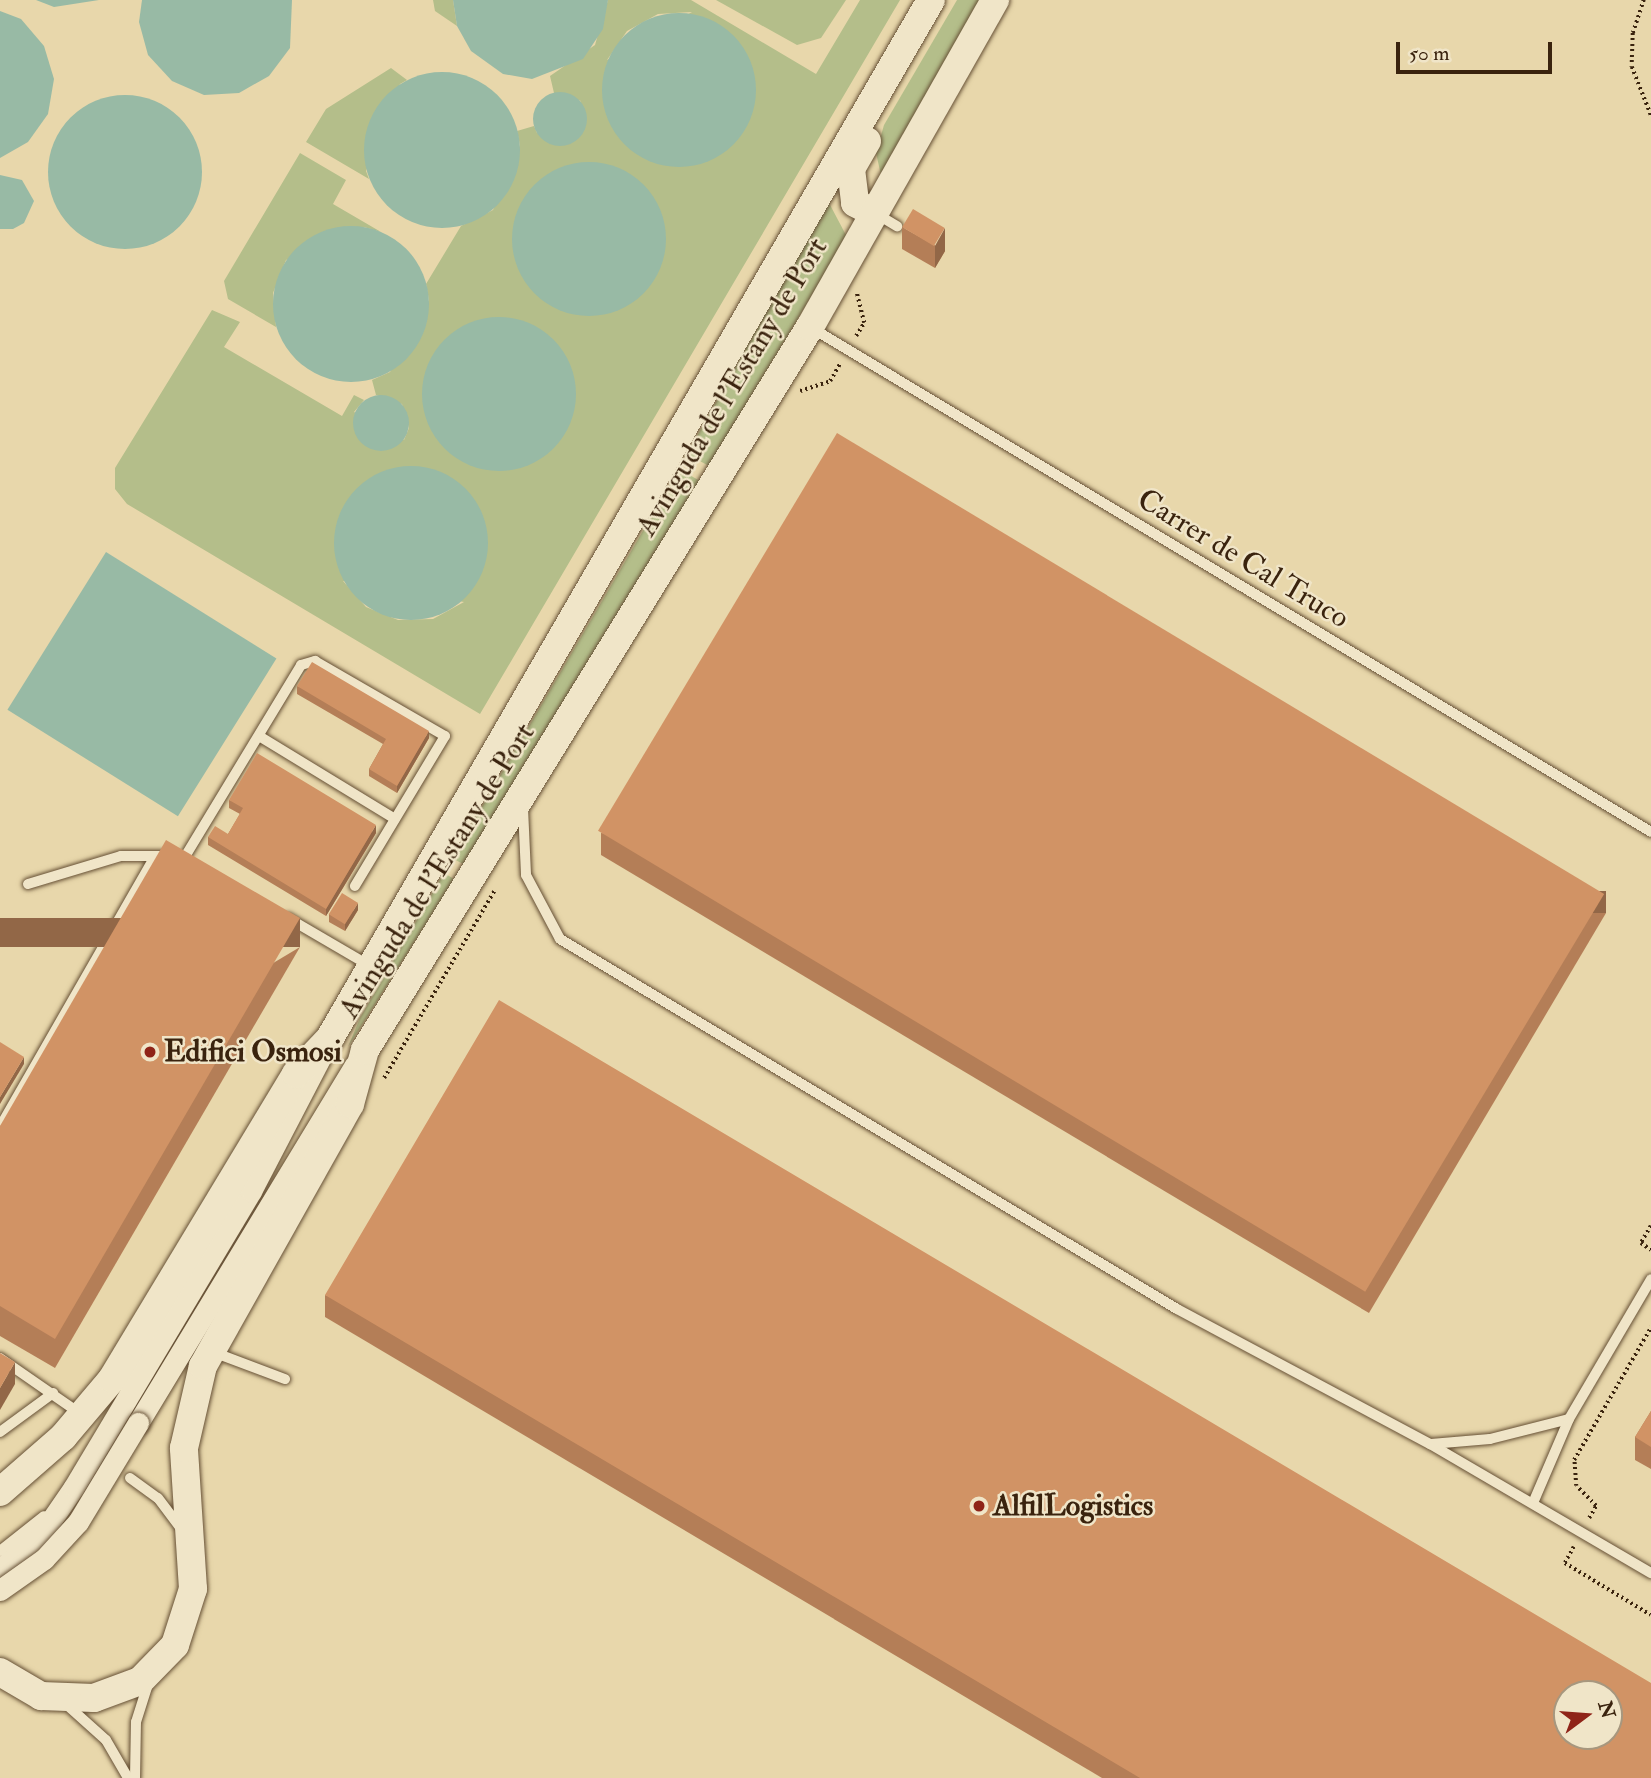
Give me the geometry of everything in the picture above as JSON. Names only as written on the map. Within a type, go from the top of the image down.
[{"type":"street","name":"Avinguda de l'Estany de Port","points":[[1,1491],[83,1416],[112,1379],[296,1074],[330,1038],[931,0]]},
{"type":"street","points":[[886,219],[855,203],[851,169],[950,0]]},
{"type":"street","name":"Avinguda de l'Estany de Port","points":[[55,1699],[108,1695],[154,1671],[184,1629],[194,1561],[185,1437],[210,1352],[350,1104],[365,1050],[466,876],[523,799],[810,327],[886,219],[995,0]]},
{"type":"street","points":[[0,1569],[41,1535],[74,1488],[264,1168],[330,1038]]},
{"type":"street","points":[[0,1590],[44,1559],[78,1522],[365,1050]]},
{"type":"street","points":[[0,1672],[55,1699]]},
{"type":"lane","name":"Carrer de Cal Truco","points":[[810,327],[1651,832]]},
{"type":"lane","points":[[183,860],[301,665],[315,661],[445,736],[355,886]]},
{"type":"lane","points":[[259,736],[395,819]]},
{"type":"lane","points":[[523,799],[526,875],[560,939],[1177,1309],[1430,1444],[1651,1573]]},
{"type":"lane","points":[[28,884],[121,856],[155,856],[183,860],[201,870]]},
{"type":"lane","points":[[0,1127],[155,856]]},
{"type":"lane","points":[[271,909],[370,966]]},
{"type":"lane","points":[[1533,1503],[1569,1419],[1651,1279]]},
{"type":"lane","points":[[210,1352],[285,1379]]},
{"type":"lane","points":[[0,1358],[83,1416]]},
{"type":"lane","points":[[0,1432],[53,1393]]},
{"type":"lane","points":[[1430,1444],[1490,1439],[1569,1419]]},
{"type":"lane","points":[[130,1478],[170,1512],[194,1561]]},
{"type":"lane","points":[[0,1551],[74,1488]]},
{"type":"lane","points":[[135,1778],[136,1722],[154,1671]]},
{"type":"lane","points":[[55,1699],[106,1740],[128,1778]]},
{"type":"path","points":[[1644,0],[1632,51],[1640,95],[1651,115]]},
{"type":"path","points":[[1651,1226],[1641,1243],[1651,1250]]},
{"type":"path","points":[[1651,1327],[1574,1460],[1576,1486],[1596,1506],[1564,1563],[1651,1615]]},
{"type":"shaded area","points":[[36,0],[99,0],[54,7]]},
{"type":"shaded area","points":[[142,0],[292,0],[290,48],[269,76],[239,93],[204,95],[172,81],[148,55],[139,22]]},
{"type":"shaded area","points":[[433,0],[453,0],[457,26],[435,11]]},
{"type":"shaded area","points":[[453,0],[608,0],[603,29],[583,59],[532,79],[503,74],[471,51],[457,26]]},
{"type":"shaded area","points":[[608,0],[691,0],[816,74],[860,0],[900,0],[480,714],[127,504],[115,489],[115,468],[212,310],[240,322],[224,347],[342,416],[354,395],[364,400],[354,412],[404,440],[409,428],[402,404],[376,395],[372,380],[390,372],[429,300],[426,284],[461,226],[493,210],[520,145],[517,131],[534,126],[537,133],[581,101],[554,93],[550,76],[595,45]],"holes":[[[692,12],[607,60],[627,31],[658,14]],[[343,581],[464,602],[433,619],[398,620],[366,607]]]},
{"type":"shaded area","points":[[716,0],[846,0],[821,38],[797,45]]},
{"type":"shaded area","points":[[957,0],[986,0],[881,175],[876,153],[884,125]]},
{"type":"shaded area","points":[[0,11],[21,19],[44,46],[54,79],[48,114],[28,142],[0,158]]},
{"type":"shaded area","points":[[679,13],[709,19],[734,35],[750,60],[756,90],[750,120],[734,145],[709,161],[679,167],[649,161],[624,145],[608,120],[602,90],[608,60],[624,35],[649,19]]},
{"type":"shaded area","points":[[391,68],[407,80],[400,84],[366,171],[369,179],[306,142],[326,109]]},
{"type":"shaded area","points":[[442,72],[472,78],[497,95],[514,120],[520,150],[514,180],[497,205],[472,222],[442,228],[412,222],[387,205],[370,180],[364,150],[370,120],[387,95],[412,78]]},
{"type":"shaded area","points":[[560,92],[579,100],[587,119],[579,138],[560,146],[541,138],[533,119],[541,100]]},
{"type":"shaded area","points":[[125,95],[155,101],[180,117],[196,142],[202,172],[196,202],[180,227],[155,243],[125,249],[95,243],[70,227],[54,202],[48,172],[54,142],[70,117],[95,101]]},
{"type":"shaded area","points":[[300,153],[346,180],[333,204],[381,232],[364,227],[286,260],[273,293],[276,327],[228,299],[224,281]]},
{"type":"shaded area","points":[[589,162],[619,168],[644,184],[660,209],[666,239],[660,269],[644,294],[619,310],[589,316],[559,310],[534,294],[518,269],[512,239],[518,209],[534,184],[559,168]]},
{"type":"shaded area","points":[[0,175],[22,180],[34,201],[24,223],[13,229],[0,229]]},
{"type":"shaded area","points":[[828,201],[847,237],[709,466],[687,454]]},
{"type":"shaded area","points":[[351,226],[381,232],[406,249],[423,274],[429,304],[423,334],[406,359],[381,376],[351,382],[321,376],[296,359],[279,334],[273,304],[279,274],[296,249],[321,232]]},
{"type":"shaded area","points":[[499,317],[529,323],[554,339],[570,364],[576,394],[570,424],[554,449],[529,465],[499,471],[469,465],[444,449],[428,424],[422,394],[428,364],[444,339],[469,323]]},
{"type":"shaded area","points":[[375,395],[387,395],[397,399],[405,407],[409,423],[405,439],[397,447],[387,451],[375,451],[365,447],[357,439],[353,429],[353,417],[357,407],[365,399]]},
{"type":"shaded area","points":[[411,466],[441,472],[466,488],[482,513],[488,543],[482,573],[466,598],[441,614],[411,620],[381,614],[356,598],[340,573],[334,543],[340,513],[356,488],[381,472]]},
{"type":"shaded area","points":[[679,469],[700,481],[463,864],[452,858]]},
{"type":"shaded area","points":[[106,552],[276,659],[178,816],[7,710]]},
{"type":"shaded area","points":[[444,873],[454,879],[348,1047],[360,1018]]},
{"type":"building","points":[[913,209],[945,228],[934,246],[902,227]]},
{"type":"building","points":[[837,433],[1604,894],[1365,1292],[598,831]]},
{"type":"building","points":[[312,662],[429,731],[397,786],[369,769],[386,739],[297,686]]},
{"type":"building","points":[[257,753],[376,825],[326,909],[208,837],[215,826],[228,834],[243,808],[229,800]]},
{"type":"building","name":"Edifici Osmosi","points":[[166,840],[300,918],[55,1339],[0,1306],[0,1126]]},
{"type":"building","points":[[342,893],[358,903],[345,924],[329,914]]},
{"type":"building","name":"AlfilLogistics","points":[[499,1000],[1651,1683],[1651,1778],[1140,1778],[325,1295]]},
{"type":"building","points":[[0,1042],[24,1057],[0,1097]]},
{"type":"building","points":[[0,1353],[15,1362],[0,1388]]},
{"type":"building","points":[[1651,1411],[1651,1447],[1635,1437]]},
{"type":"place","name":"Edifici Osmosi","points":[[150,1052]]},
{"type":"place","name":"AlfilLogistics","points":[[979,1506]]}]
